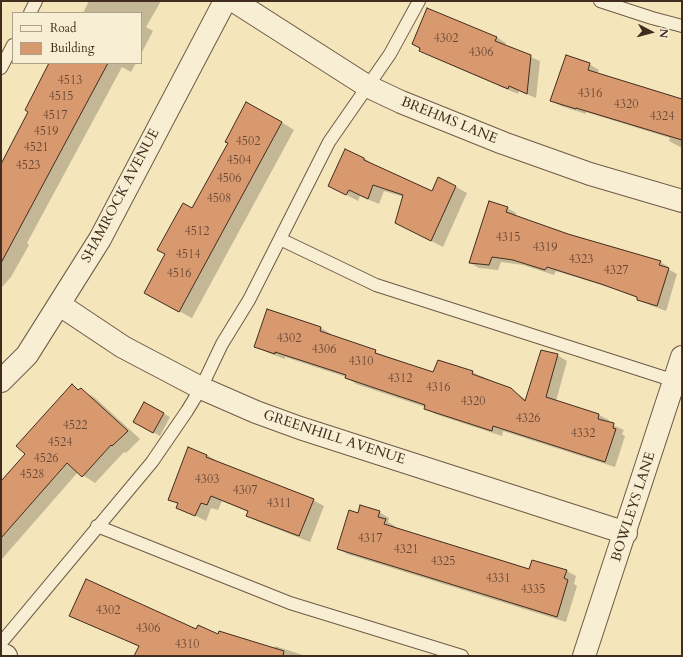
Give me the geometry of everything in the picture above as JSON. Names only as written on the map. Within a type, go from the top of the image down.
[{"type":"street","name":"SHAMROCK AVENUE","points":[[1,381],[27,355],[100,240],[225,1]]},
{"type":"street","name":"BREHMS LANE","points":[[234,1],[367,86],[401,102],[503,144],[590,174],[682,201]]},
{"type":"street","name":"GREENHILL AVENUE","points":[[60,305],[123,347],[202,388],[256,412],[300,428],[626,533]]},
{"type":"street","name":"BOWLEYS LANE","points":[[584,656],[626,533],[682,357]]},
{"type":"street","points":[[1,654],[6,656]]},
{"type":"lane","points":[[30,12],[36,1]]},
{"type":"lane","points":[[1,643],[97,526],[152,462],[202,388],[222,344],[248,300],[329,142],[390,54],[419,1]]},
{"type":"lane","points":[[600,1],[682,26]]},
{"type":"lane","points":[[1,68],[12,47]]},
{"type":"lane","points":[[280,239],[376,285],[674,381]]},
{"type":"lane","points":[[97,526],[290,603],[462,656]]},
{"type":"building","points":[[427,8],[497,37],[495,41],[531,55],[527,94],[509,86],[508,89],[419,51],[420,48],[412,44]]},
{"type":"building","points":[[566,55],[590,63],[588,70],[682,99],[682,140],[550,101]]},
{"type":"building","points":[[48,64],[107,64],[1,263],[1,164],[28,112],[25,110]]},
{"type":"building","points":[[246,102],[282,122],[179,312],[144,293],[165,254],[157,250],[183,203],[192,208],[228,143],[225,142]]},
{"type":"building","points":[[345,149],[364,158],[364,160],[432,191],[438,177],[456,186],[431,241],[395,223],[403,195],[373,185],[368,199],[349,190],[346,195],[328,186]]},
{"type":"building","points":[[489,201],[508,207],[506,212],[568,234],[661,261],[659,265],[669,268],[657,306],[637,300],[637,297],[601,284],[547,267],[545,270],[513,260],[492,257],[489,265],[469,263]]},
{"type":"building","points":[[267,309],[321,327],[320,331],[376,350],[375,353],[433,372],[438,360],[473,371],[472,374],[511,388],[525,401],[541,350],[558,354],[546,397],[599,414],[598,419],[614,423],[613,428],[616,429],[605,462],[493,426],[492,431],[424,409],[425,405],[345,378],[346,375],[275,352],[275,354],[254,347]]},
{"type":"building","points":[[72,384],[78,390],[81,388],[128,431],[112,446],[111,445],[82,477],[67,463],[1,538],[1,481],[25,454],[16,446]]},
{"type":"building","points":[[144,402],[164,413],[153,433],[133,422]]},
{"type":"building","points":[[188,447],[207,455],[206,457],[314,499],[299,536],[246,516],[248,511],[211,496],[207,505],[201,503],[195,516],[176,508],[178,503],[168,500]]},
{"type":"building","points":[[360,505],[380,511],[378,517],[386,519],[384,524],[529,569],[532,560],[567,570],[564,578],[568,580],[557,617],[337,549],[349,510],[358,513]]},
{"type":"building","points":[[86,579],[196,629],[198,625],[218,634],[219,631],[284,651],[283,656],[134,656],[139,646],[69,616]]}]
